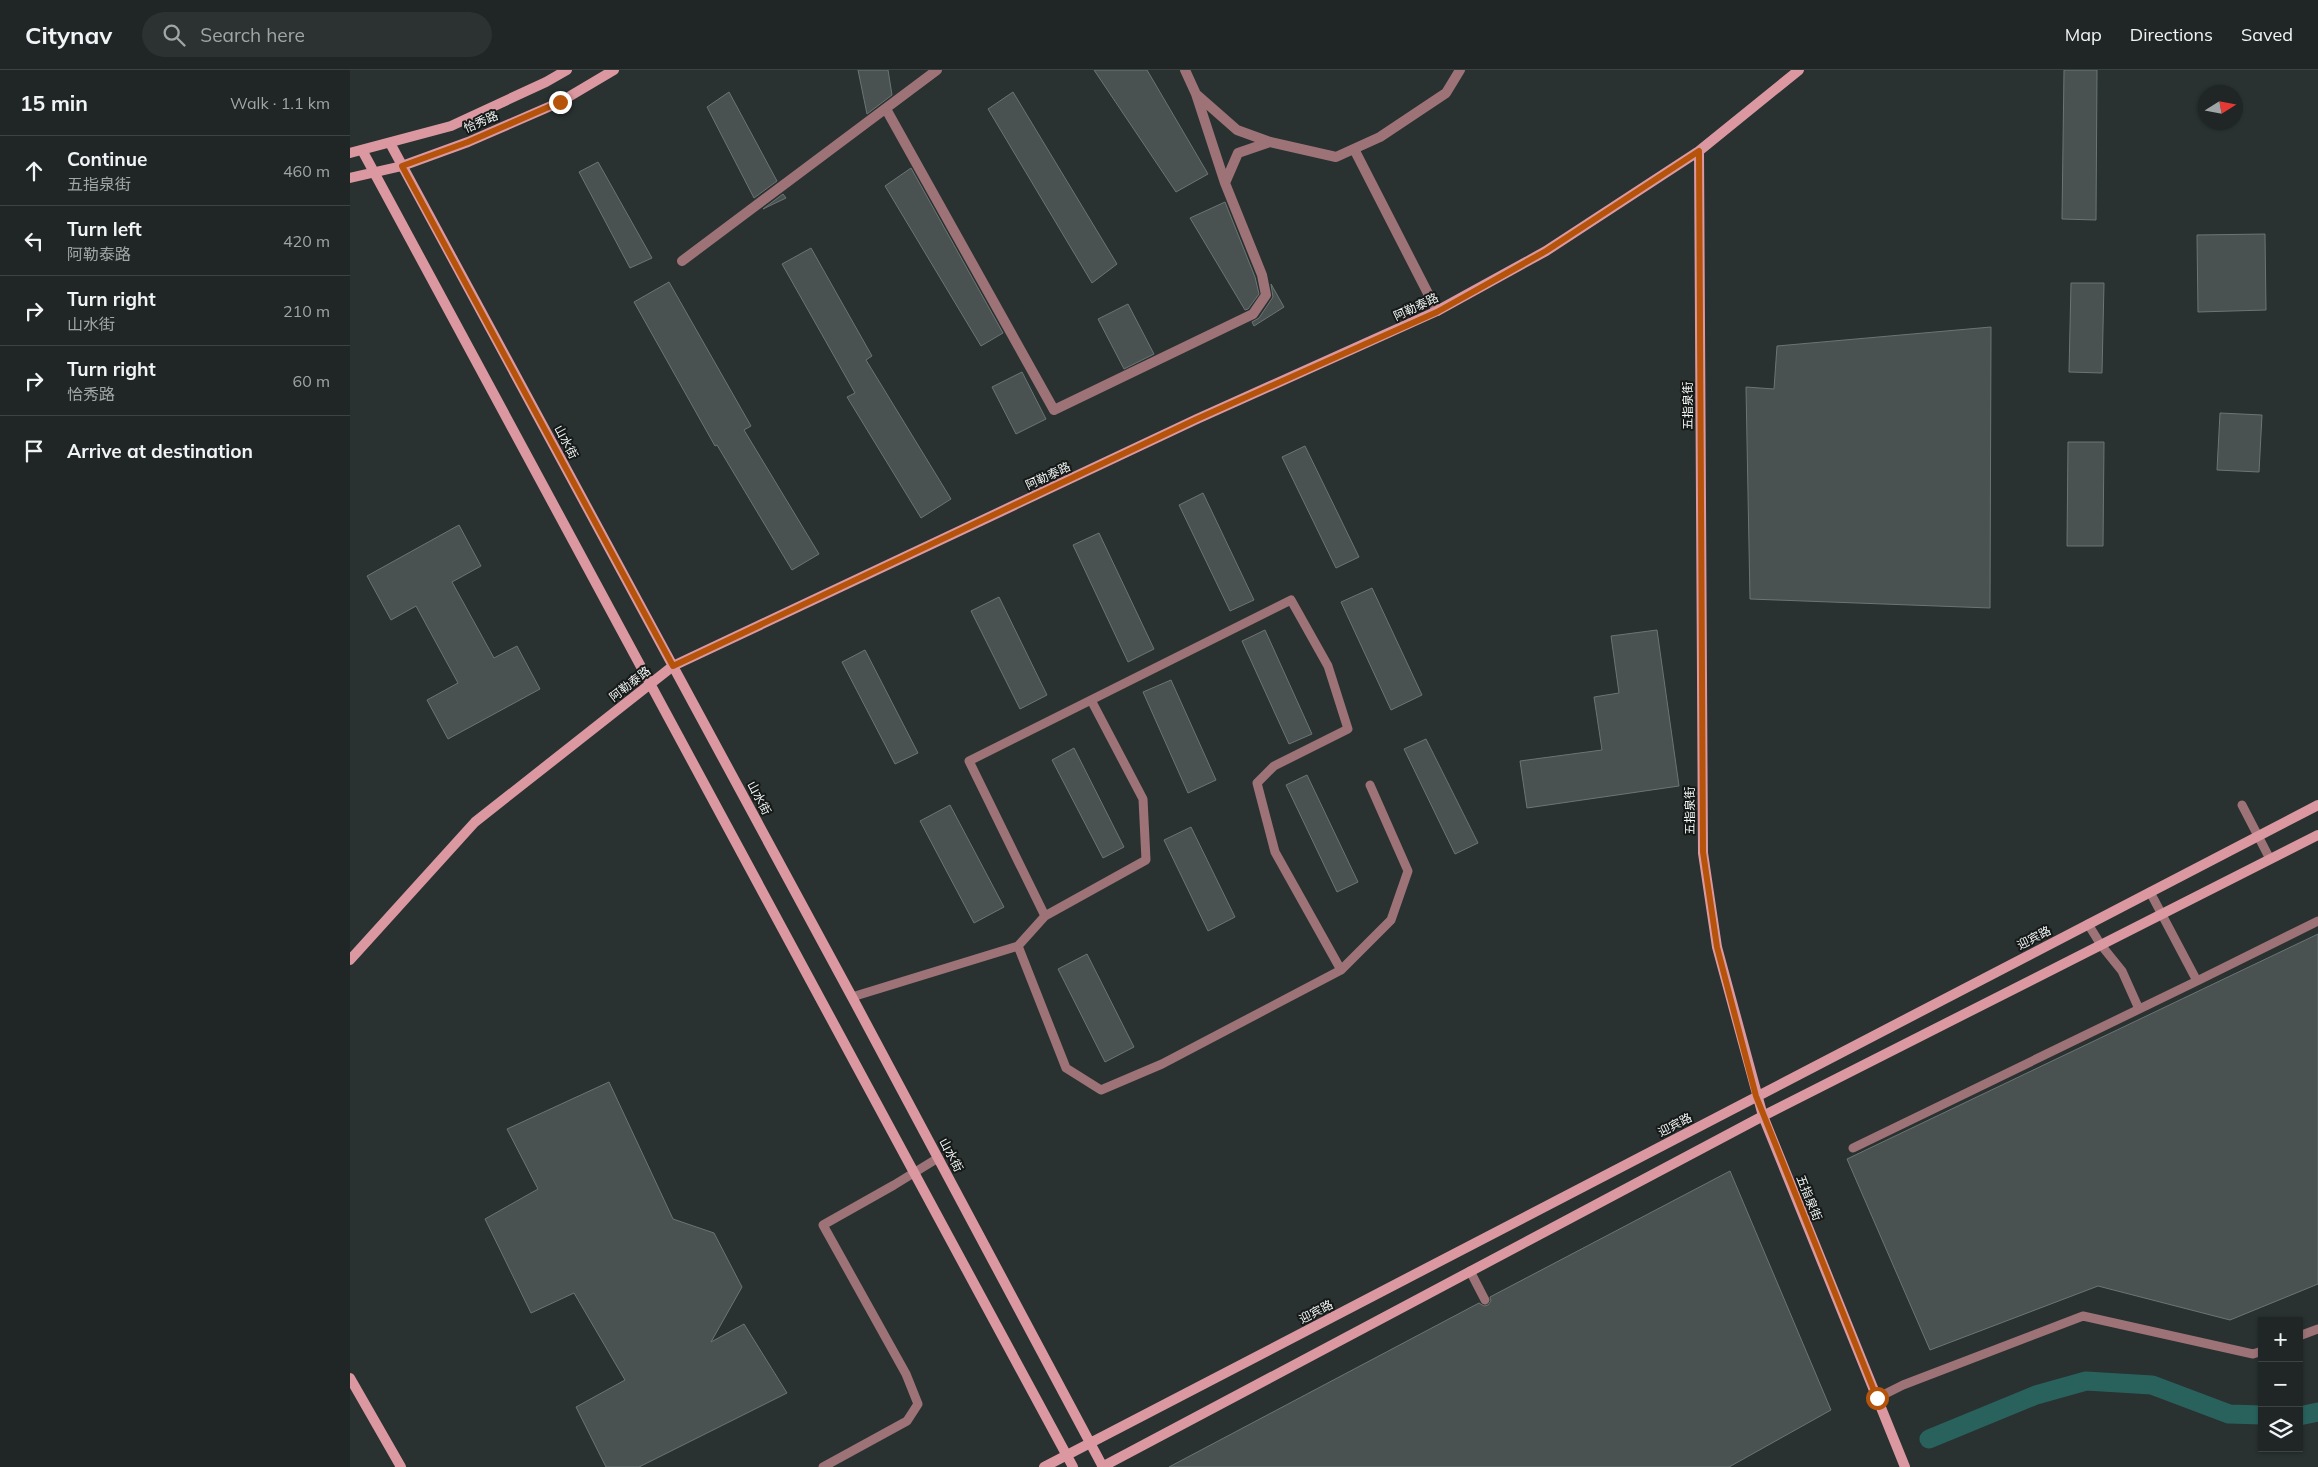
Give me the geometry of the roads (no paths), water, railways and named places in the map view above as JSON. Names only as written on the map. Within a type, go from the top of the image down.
[{"type":"main road","name":"恰秀路","points":[[350,153],[451,126],[546,82],[566,70]]},
{"type":"main road","name":"恰秀路","points":[[350,178],[402,166],[468,142],[560,102],[614,70]]},
{"type":"main road","name":"阿勒泰路","points":[[350,960],[476,822],[673,666],[1197,419],[1437,312],[1546,251],[1699,151],[1799,70]]},
{"type":"main road","name":"山水街","points":[[390,142],[852,997],[1103,1467]]},
{"type":"main road","points":[[362,150],[1073,1467]]},
{"type":"main road","name":"五指泉街","points":[[1699,151],[1703,852],[1717,947],[1762,1116],[1905,1467]]},
{"type":"main road","name":"迎宾路","points":[[1044,1467],[2318,805]]},
{"type":"main road","points":[[1103,1467],[1762,1116],[2318,835]]},
{"type":"main road","points":[[350,1378],[401,1467]]},
{"type":"street","points":[[682,261],[937,70]]},
{"type":"street","points":[[886,109],[1054,410],[1253,314],[1266,295],[1262,275],[1225,183],[1196,94],[1185,70]]},
{"type":"street","points":[[1196,94],[1237,130],[1270,142],[1336,157],[1380,137],[1446,93],[1460,70]]},
{"type":"street","points":[[1225,183],[1238,153],[1270,142]]},
{"type":"street","points":[[1354,149],[1437,312]]},
{"type":"lane","points":[[1045,916],[969,761],[1291,600],[1328,666],[1348,729],[1274,766],[1257,782],[1275,852],[1340,970]]},
{"type":"lane","points":[[852,997],[1018,946],[1045,916],[1146,860],[1143,799],[1091,700]]},
{"type":"lane","points":[[1018,946],[1066,1068],[1101,1090],[1162,1064],[1340,970],[1391,920],[1408,871],[1370,785]]},
{"type":"lane","points":[[2242,805],[2270,860]]},
{"type":"lane","points":[[2150,892],[2197,981]]},
{"type":"lane","points":[[1854,1148],[2318,921]]},
{"type":"lane","points":[[2088,924],[2101,945],[2122,971],[2139,1009]]},
{"type":"lane","points":[[823,1467],[906,1421],[918,1404],[906,1374],[823,1225],[938,1158]]},
{"type":"lane","points":[[1470,1272],[1485,1300]]},
{"type":"lane","points":[[1877,1398],[1902,1385],[2083,1316],[2253,1354],[2258,1352]]},
{"type":"lane","points":[[2303,1335],[2318,1329]]},
{"type":"waterway","points":[[1929,1439],[2036,1395],[2086,1381],[2152,1385],[2229,1414],[2258,1415]]},
{"type":"waterway","points":[[2303,1415],[2318,1412]]}]
